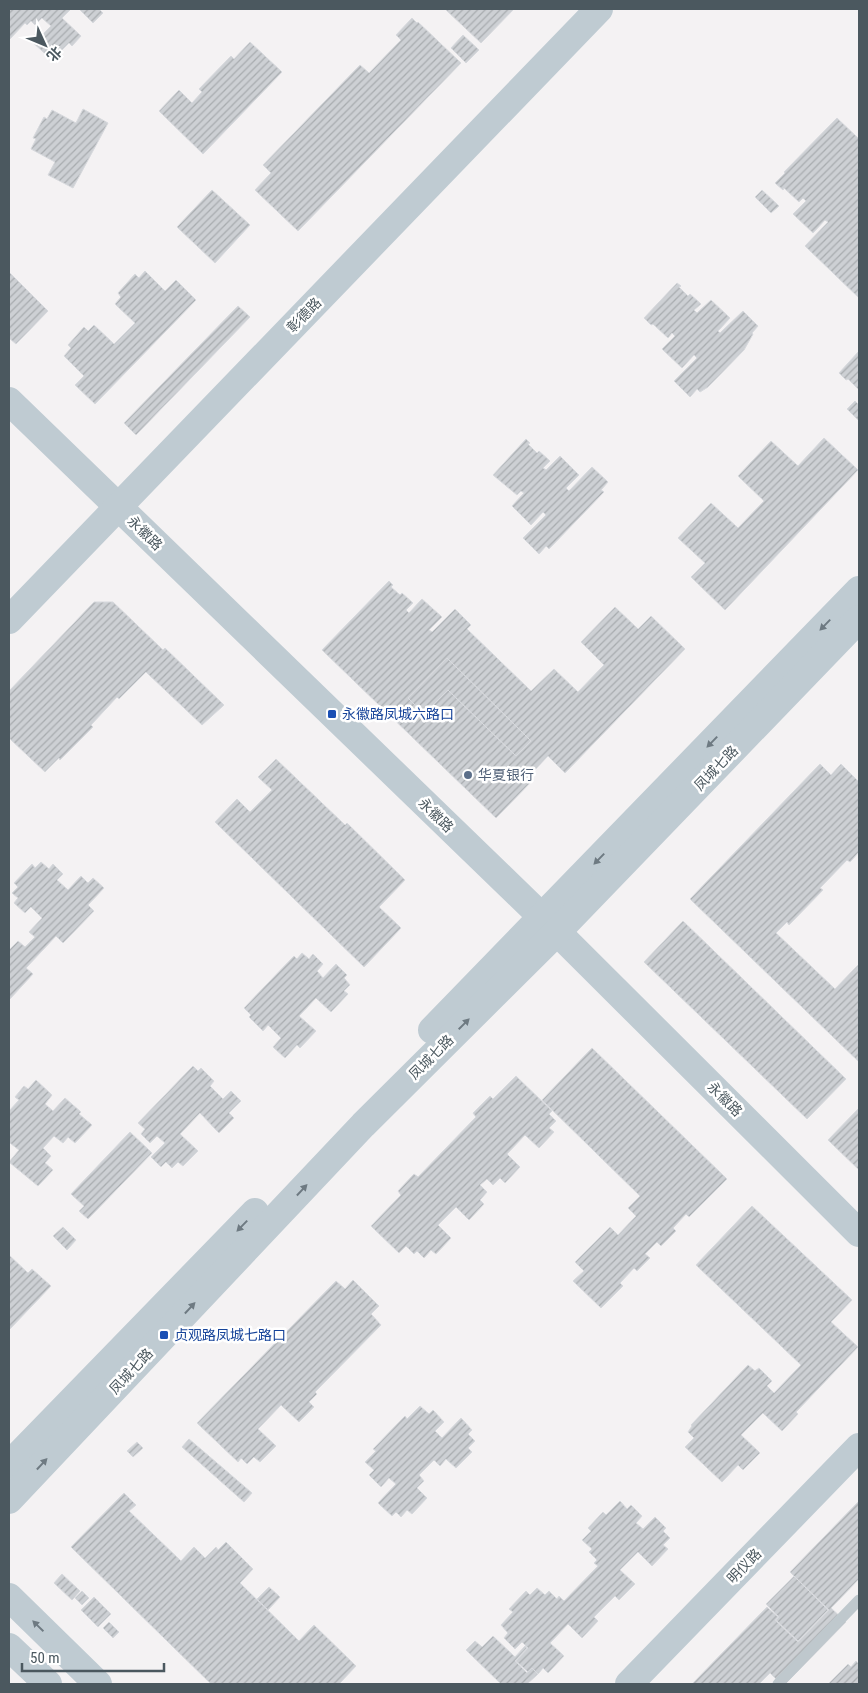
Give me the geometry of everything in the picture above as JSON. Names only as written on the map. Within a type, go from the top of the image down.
[{"type":"street","name":"彰德路","points":[[9,620],[600,9]]},
{"type":"street","name":"永徽路","points":[[9,400],[550,925],[859,1233]]},
{"type":"street","name":"凤城七路","points":[[9,1500],[550,925],[859,590]]},
{"type":"street","name":"凤城七路","points":[[9,1465],[859,619]]},
{"type":"street","name":"明仪路","points":[[629,1684],[859,1447]]},
{"type":"street","points":[[9,1597],[98,1684]]},
{"type":"street","points":[[9,1647],[48,1684]]},
{"type":"lane","points":[[778,1684],[859,1600]]},
{"type":"building","points":[[9,9],[71,9],[62,18],[81,36],[72,46],[69,43],[52,60],[30,40],[38,31],[42,35],[51,26],[42,18],[35,25],[31,21],[27,25],[25,23],[9,40]]},
{"type":"building","points":[[79,9],[101,9],[103,13],[93,23]]},
{"type":"building","points":[[445,9],[514,9],[481,43]]},
{"type":"building","points":[[412,18],[461,63],[298,231],[255,190],[271,173],[263,165],[360,65],[369,73],[401,40],[396,35]]},
{"type":"building","points":[[463,35],[479,50],[466,63],[451,48]]},
{"type":"building","points":[[250,42],[282,72],[203,154],[159,111],[179,90],[192,103],[202,92],[199,89],[231,56],[234,59]]},
{"type":"building","points":[[83,109],[108,123],[73,188],[48,175],[55,162],[31,149],[36,139],[33,138],[44,117],[47,119],[52,110],[76,123]]},
{"type":"building","points":[[837,118],[859,139],[859,298],[805,246],[828,222],[825,220],[813,233],[793,214],[806,201],[803,198],[799,202],[784,188],[783,190],[775,183]]},
{"type":"building","points":[[212,190],[250,225],[215,263],[177,227]]},
{"type":"building","points":[[762,190],[779,206],[771,213],[755,197]]},
{"type":"building","points":[[145,271],[165,291],[176,280],[196,300],[95,404],[75,385],[84,376],[64,356],[71,348],[68,345],[84,327],[88,331],[94,325],[114,344],[135,323],[115,304],[121,297],[118,293],[135,274],[139,278]]},
{"type":"building","points":[[9,272],[48,311],[16,344],[9,338]]},
{"type":"building","points":[[677,283],[688,296],[690,294],[701,304],[694,310],[697,313],[711,300],[730,318],[718,331],[720,333],[743,311],[758,326],[752,333],[744,350],[708,387],[700,392],[697,389],[690,397],[674,381],[697,358],[694,355],[682,368],[662,349],[675,336],[672,333],[668,338],[644,318]]},
{"type":"building","points":[[238,306],[250,317],[136,435],[124,423]]},
{"type":"building","points":[[859,351],[859,390],[839,373]]},
{"type":"building","points":[[855,401],[859,405],[859,421],[847,409]]},
{"type":"building","points":[[824,438],[858,470],[725,610],[691,577],[705,563],[678,538],[711,503],[738,528],[764,501],[738,476],[771,441],[798,466]]},
{"type":"building","points":[[526,439],[530,443],[528,444],[537,453],[539,451],[550,461],[543,468],[546,470],[560,456],[579,475],[566,488],[569,491],[592,467],[608,482],[601,490],[604,492],[549,549],[546,546],[539,554],[523,538],[546,515],[543,512],[531,525],[512,506],[524,493],[521,491],[517,495],[493,475]]},
{"type":"building","points":[[389,581],[393,585],[391,587],[400,595],[402,593],[413,603],[406,610],[409,613],[422,599],[442,617],[429,630],[432,632],[455,609],[471,625],[467,629],[531,691],[554,669],[578,692],[604,665],[581,642],[615,607],[638,629],[651,616],[685,649],[565,773],[548,756],[530,775],[534,779],[496,818],[322,650]],"holes":[[[447,658],[531,741],[516,756],[448,690],[424,714],[408,698]]]},
{"type":"building","points":[[94,602],[113,602],[163,650],[165,648],[224,705],[202,725],[146,672],[119,699],[117,697],[91,725],[93,727],[60,760],[59,758],[45,772],[9,738],[9,691]]},
{"type":"building","points":[[447,658],[531,741],[516,756],[448,690],[424,714],[408,698]]},
{"type":"building","points":[[276,759],[345,825],[347,823],[405,880],[379,907],[401,928],[364,967],[215,822],[237,799],[250,812],[272,790],[258,777]]},
{"type":"building","points":[[820,764],[831,775],[841,764],[859,782],[859,852],[850,862],[847,860],[820,888],[823,890],[789,925],[787,922],[776,933],[835,989],[859,964],[859,1062],[690,899]]},
{"type":"building","points":[[41,862],[49,869],[53,864],[63,874],[57,880],[68,890],[81,876],[88,883],[93,878],[104,888],[88,905],[94,911],[63,943],[56,936],[26,968],[33,974],[9,1000],[9,950],[18,941],[25,947],[35,937],[29,932],[42,918],[31,907],[25,913],[14,903],[18,898],[12,893],[18,887],[14,883],[32,864],[35,868]]},
{"type":"building","points":[[683,921],[846,1079],[807,1119],[644,962]]},
{"type":"building","points":[[302,953],[309,959],[313,954],[323,964],[317,971],[323,978],[336,964],[347,975],[344,978],[350,985],[344,991],[348,994],[331,1012],[316,998],[299,1016],[316,1031],[300,1048],[297,1045],[285,1058],[273,1047],[281,1038],[268,1025],[263,1031],[249,1017],[251,1015],[244,1008],[294,956],[297,959]]},
{"type":"building","points":[[592,1048],[727,1179],[689,1217],[686,1214],[673,1228],[676,1231],[661,1246],[657,1242],[645,1254],[650,1258],[637,1271],[634,1268],[620,1283],[623,1286],[601,1308],[573,1281],[584,1271],[575,1262],[610,1227],[618,1235],[636,1216],[628,1208],[640,1196],[542,1100]]},
{"type":"building","points":[[193,1066],[198,1071],[201,1068],[214,1081],[210,1086],[223,1099],[231,1091],[241,1101],[229,1113],[234,1118],[219,1133],[200,1113],[180,1134],[198,1151],[183,1166],[178,1162],[172,1168],[166,1162],[161,1167],[151,1157],[165,1143],[157,1136],[150,1143],[141,1134],[145,1129],[138,1123]]},
{"type":"building","points":[[516,1076],[552,1111],[549,1114],[556,1121],[549,1128],[554,1132],[539,1148],[525,1135],[507,1154],[520,1167],[505,1183],[500,1178],[493,1185],[487,1179],[480,1185],[487,1192],[480,1200],[484,1204],[469,1220],[456,1207],[438,1225],[451,1238],[436,1254],[431,1250],[424,1258],[417,1251],[414,1254],[406,1246],[399,1253],[371,1226],[401,1195],[398,1191],[414,1174],[418,1177],[476,1117],[473,1113],[490,1096],[493,1099]]},
{"type":"building","points":[[36,1080],[52,1095],[45,1104],[53,1111],[65,1098],[92,1125],[75,1143],[68,1137],[63,1143],[54,1136],[43,1148],[51,1156],[45,1163],[53,1170],[38,1186],[9,1162],[19,1150],[10,1143],[9,1145],[9,1111],[19,1100],[15,1097],[24,1086],[28,1089]]},
{"type":"building","points":[[859,1108],[859,1170],[828,1140]]},
{"type":"building","points":[[130,1132],[152,1153],[88,1219],[79,1211],[84,1206],[71,1194]]},
{"type":"building","points":[[752,1206],[852,1300],[831,1322],[858,1347],[796,1412],[798,1414],[782,1431],[763,1413],[741,1435],[760,1453],[743,1470],[738,1465],[722,1482],[685,1447],[694,1438],[688,1432],[691,1425],[748,1365],[755,1371],[759,1368],[772,1381],[767,1386],[774,1393],[801,1365],[696,1265]]},
{"type":"building","points":[[63,1227],[76,1240],[67,1250],[53,1236]]},
{"type":"building","points":[[9,1255],[28,1273],[32,1269],[51,1286],[9,1330]]},
{"type":"building","points":[[353,1280],[379,1306],[371,1314],[381,1325],[315,1392],[317,1394],[309,1402],[314,1407],[299,1422],[281,1405],[258,1429],[276,1446],[260,1462],[254,1457],[247,1464],[241,1458],[238,1462],[197,1423],[336,1281],[345,1289]]},
{"type":"building","points":[[420,1406],[429,1414],[433,1410],[444,1422],[435,1431],[442,1438],[461,1418],[472,1430],[468,1434],[475,1441],[468,1448],[472,1452],[456,1468],[446,1459],[440,1466],[434,1460],[419,1475],[424,1481],[417,1488],[427,1498],[412,1514],[407,1510],[401,1517],[396,1512],[392,1516],[378,1503],[396,1484],[389,1478],[381,1487],[369,1475],[374,1470],[365,1462],[376,1451],[373,1449],[405,1416],[407,1419]]},
{"type":"building","points":[[189,1439],[252,1493],[244,1502],[182,1447]]},
{"type":"building","points":[[137,1442],[143,1448],[133,1457],[127,1451]]},
{"type":"building","points":[[124,1493],[136,1505],[129,1511],[181,1561],[194,1547],[205,1558],[216,1547],[218,1550],[226,1542],[253,1569],[240,1583],[299,1641],[314,1625],[356,1666],[339,1684],[211,1684],[71,1547]]},
{"type":"building","points":[[620,1501],[627,1509],[631,1505],[642,1516],[636,1523],[643,1529],[655,1517],[666,1528],[663,1531],[670,1538],[663,1545],[668,1549],[652,1566],[638,1552],[620,1570],[635,1584],[619,1600],[615,1596],[594,1617],[598,1621],[582,1638],[568,1624],[550,1643],[564,1656],[548,1673],[543,1668],[538,1674],[532,1668],[528,1672],[516,1661],[528,1648],[522,1642],[515,1649],[504,1638],[508,1633],[501,1625],[513,1612],[509,1609],[526,1591],[530,1595],[537,1588],[545,1595],[549,1591],[557,1599],[559,1596],[564,1601],[598,1566],[594,1563],[597,1560],[589,1552],[592,1549],[582,1540],[591,1531],[588,1528],[603,1512],[606,1515]]},
{"type":"building","points":[[859,1501],[859,1579],[831,1608],[846,1622],[785,1684],[781,1684],[770,1673],[759,1684],[692,1684],[767,1607],[778,1617],[775,1620],[798,1642],[829,1610],[790,1572]]},
{"type":"building","points":[[62,1574],[80,1591],[72,1600],[54,1583]]},
{"type":"building","points":[[794,1576],[828,1610],[798,1641],[776,1620],[779,1617],[766,1604]]},
{"type":"building","points":[[269,1587],[280,1597],[268,1610],[257,1599]]},
{"type":"building","points":[[82,1591],[89,1598],[82,1605],[75,1598]]},
{"type":"building","points":[[94,1597],[111,1614],[98,1627],[81,1610]]},
{"type":"building","points":[[109,1622],[119,1632],[113,1638],[103,1628]]},
{"type":"building","points":[[493,1636],[515,1657],[525,1646],[527,1648],[515,1661],[527,1673],[532,1668],[538,1674],[527,1684],[501,1684],[466,1650],[475,1641],[482,1647]]},
{"type":"building","points":[[856,1661],[859,1664],[859,1684],[828,1684],[848,1664],[851,1667]]},
{"type":"place","name":"永徽路凤城六路口","points":[[332,714]]},
{"type":"place","name":"华夏银行","points":[[468,775]]},
{"type":"place","name":"贞观路凤城七路口","points":[[164,1335]]}]
